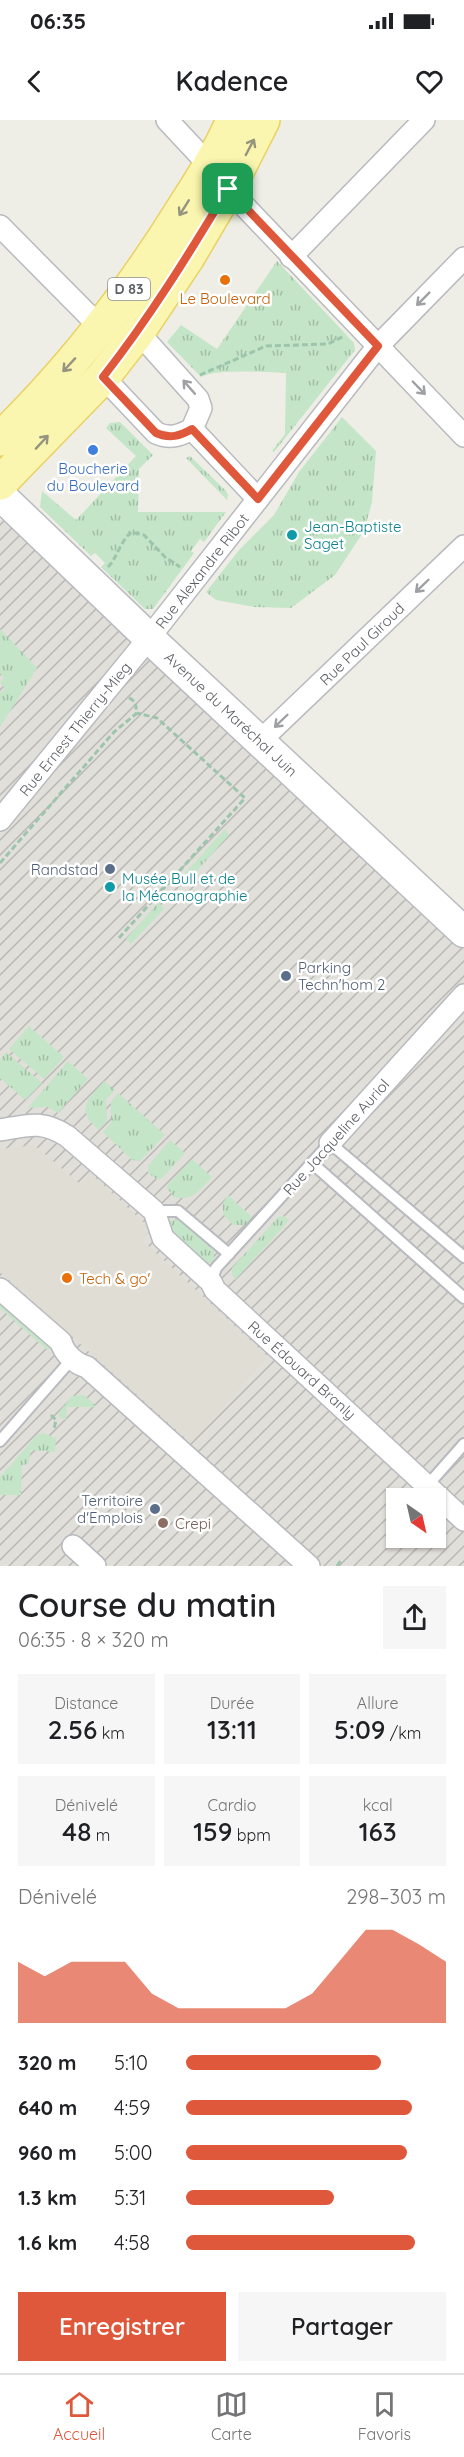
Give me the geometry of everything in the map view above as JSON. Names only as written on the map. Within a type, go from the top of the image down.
[{"type":"main road","name":"D 83","points":[[0,483],[103,377],[138,332],[188,257],[219,177],[233,120]]},
{"type":"main road","name":"D 83","points":[[0,439],[77,357],[158,249],[219,177],[263,120]]},
{"type":"street","points":[[166,120],[291,257],[464,436]]},
{"type":"street","points":[[291,257],[424,120]]},
{"type":"street","points":[[0,226],[100,328]]},
{"type":"street","name":"Rue Alexandre Ribot","points":[[149,638],[378,346],[464,258]]},
{"type":"street","points":[[103,377],[156,433],[165,437],[180,436],[192,429],[201,408],[198,399],[138,332]]},
{"type":"street","points":[[192,429],[258,499]]},
{"type":"street","name":"Avenue du Maréchal Juin","points":[[0,495],[149,638],[464,932]]},
{"type":"street","name":"Rue Paul Giroud","points":[[260,741],[464,546]]},
{"type":"street","name":"Rue Ernest Thierry-Mieg","points":[[0,820],[149,638]]},
{"type":"street","name":"Rue Jacqueline Auriol","points":[[330,1143],[464,995]]},
{"type":"street","name":"Rue Édouard Branly","points":[[0,1130],[39,1124],[52,1127],[67,1136],[154,1211],[163,1238],[211,1282],[214,1290],[417,1474],[464,1520]]},
{"type":"street","points":[[0,1289],[61,1342],[63,1350],[72,1359],[87,1367],[309,1566]]},
{"type":"street","points":[[73,1546],[95,1566]]},
{"type":"lane","name":"Rue Jacqueline Auriol","points":[[211,1282],[216,1268],[330,1143]]},
{"type":"lane","points":[[330,1143],[464,1257]]},
{"type":"lane","points":[[312,1163],[464,1298]]},
{"type":"lane","points":[[154,1211],[178,1210],[229,1254]]},
{"type":"lane","points":[[0,1441],[72,1359]]},
{"type":"lane","points":[[427,1486],[464,1444]]},
{"type":"path","points":[[188,386],[204,371],[266,346],[328,344],[344,336],[357,325]]},
{"type":"path","points":[[102,572],[112,563],[121,542],[131,532],[144,535],[165,557],[196,579]]},
{"type":"path","points":[[127,696],[135,702],[137,713]]},
{"type":"path","points":[[0,863],[114,732],[137,713]]},
{"type":"path","points":[[118,938],[245,798],[158,718],[137,713]]},
{"type":"path","points":[[51,1415],[56,1420],[54,1429]]},
{"type":"path","points":[[338,1565],[342,1558]]},
{"type":"shaded area","points":[[7,515],[464,933],[464,1566],[0,1566],[0,521]]},
{"type":"shaded area","points":[[34,1145],[80,1184],[90,1173],[151,1229],[142,1240],[268,1357],[191,1443],[0,1272],[0,1149]]},
{"type":"green space","points":[[277,261],[354,343],[355,350],[274,452],[272,451],[285,434],[286,373],[229,372],[201,377],[167,342],[181,325],[217,349]]},
{"type":"green space","points":[[342,417],[376,451],[372,502],[364,531],[335,575],[291,608],[254,607],[216,600],[206,592],[239,550],[274,515],[299,472]]},
{"type":"green space","points":[[120,422],[153,455],[139,469],[138,512],[226,512],[204,542],[200,539],[191,551],[194,553],[153,609],[145,609],[101,567],[105,563],[95,553],[91,556],[40,507],[42,491],[76,520],[136,456],[106,428],[110,423]]},
{"type":"green space","points":[[190,456],[226,491],[227,500],[186,458]]},
{"type":"green space","points":[[0,629],[37,668],[0,727],[0,693],[5,689],[0,682],[4,678],[0,673]]},
{"type":"green space","points":[[225,829],[229,835],[183,886],[178,881]]},
{"type":"green space","points":[[159,902],[164,909],[131,944],[126,939]]},
{"type":"green space","points":[[29,1026],[64,1057],[44,1079],[9,1049]]},
{"type":"green space","points":[[6,1052],[42,1083],[25,1100],[0,1078],[0,1060]]},
{"type":"green space","points":[[68,1061],[88,1079],[58,1113],[48,1107],[28,1108]]},
{"type":"green space","points":[[104,1081],[115,1090],[106,1100],[107,1121],[99,1130],[89,1121],[85,1110],[88,1100]]},
{"type":"green space","points":[[118,1093],[165,1135],[140,1161],[132,1160],[103,1132],[111,1123],[111,1102]]},
{"type":"green space","points":[[170,1140],[185,1153],[158,1180],[148,1173],[148,1166]]},
{"type":"green space","points":[[192,1159],[212,1177],[191,1196],[174,1197],[166,1187]]},
{"type":"green space","points":[[228,1195],[252,1217],[245,1225],[233,1225],[223,1214],[223,1203]]},
{"type":"green space","points":[[284,1216],[289,1220],[286,1224],[235,1280],[232,1268],[278,1217]]},
{"type":"green space","points":[[175,1219],[181,1221],[214,1251],[214,1261],[205,1265],[168,1233],[168,1223]]},
{"type":"green space","points":[[0,1301],[51,1347],[48,1351],[0,1308]]},
{"type":"green space","points":[[84,1395],[97,1407],[67,1407],[66,1420],[59,1417],[59,1412],[72,1396]]},
{"type":"green space","points":[[43,1433],[56,1438],[55,1452],[31,1450],[28,1464],[22,1465],[21,1495],[0,1495],[0,1477],[37,1435]]},
{"type":"place","name":"Le Boulevard","points":[[225,280]]},
{"type":"place","name":"Boucherie du Boulevard","points":[[93,450]]},
{"type":"place","name":"Jean-Baptiste Saget","points":[[292,535]]},
{"type":"place","name":"Randstad","points":[[110,869]]},
{"type":"place","name":"Musée Bull et de la Mécanographie","points":[[110,887]]},
{"type":"place","name":"Parking Techn'hom 2","points":[[286,976]]},
{"type":"place","name":"Tech & go'","points":[[67,1278]]},
{"type":"place","name":"Territoire d'Emplois","points":[[155,1509]]},
{"type":"place","name":"Crepi","points":[[163,1523]]},
{"type":"route","points":[[228,189],[378,346],[258,499],[192,429],[180,436],[165,437],[156,433],[103,377],[138,332],[188,257],[228,189]]}]
